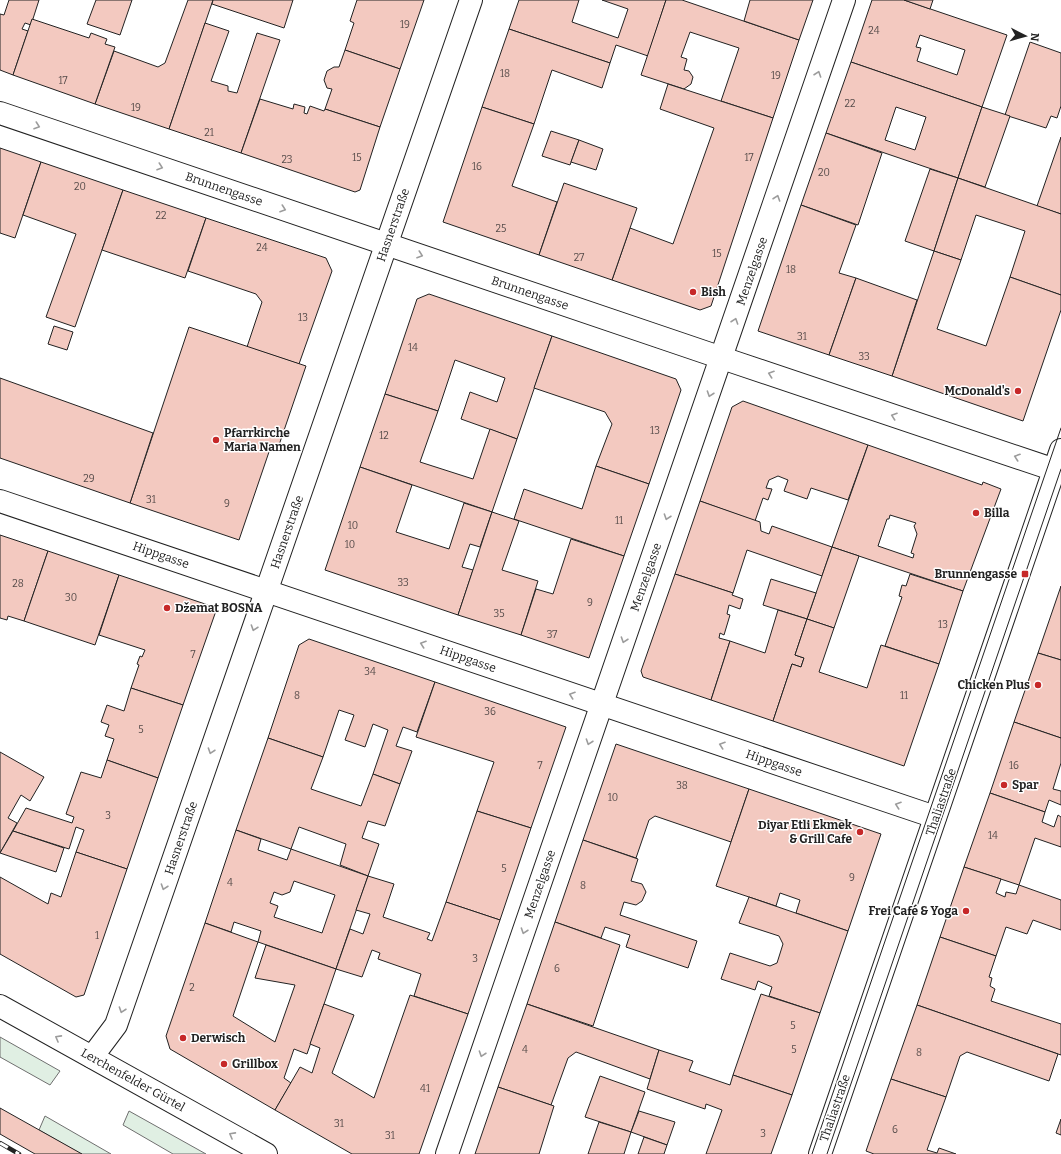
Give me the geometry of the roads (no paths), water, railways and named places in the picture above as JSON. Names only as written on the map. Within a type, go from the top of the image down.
[{"type":"street","name":"Hasnerstraße","points":[[92,1057],[116,1025],[471,0]]},
{"type":"street","name":"Menzelgasse","points":[[447,1154],[844,0]]},
{"type":"street","name":"Brunnengasse","points":[[0,113],[1057,471]]},
{"type":"street","name":"Thaliastraße","points":[[820,1154],[935,817],[1057,471],[1061,450]]},
{"type":"street","name":"Hippgasse","points":[[0,501],[935,817]]},
{"type":"street","name":"Lerchenfelder Gürtel","points":[[0,1006],[266,1154]]},
{"type":"tram line","points":[[812,1154],[1061,428]]},
{"type":"tram line","points":[[827,1154],[1061,469]]},
{"type":"railway","points":[[0,1143],[19,1154]]},
{"type":"place","name":"Bish","points":[[693,292]]},
{"type":"place","name":"McDonald's","points":[[1018,391]]},
{"type":"place","name":"Pfarrkirche Maria Namen","points":[[216,440]]},
{"type":"place","name":"Billa","points":[[976,513]]},
{"type":"place","name":"Brunnengasse","points":[[1025,574]]},
{"type":"place","name":"Džemat BOSNA","points":[[167,608]]},
{"type":"place","name":"Chicken Plus","points":[[1038,685]]},
{"type":"place","name":"Spar","points":[[1004,785]]},
{"type":"place","name":"Diyar Etli Ekmek & Grill Cafe","points":[[860,832]]},
{"type":"place","name":"Frei Café & Yoga","points":[[966,911]]},
{"type":"place","name":"Derwisch","points":[[183,1038]]},
{"type":"place","name":"Grillbox","points":[[224,1064]]}]
